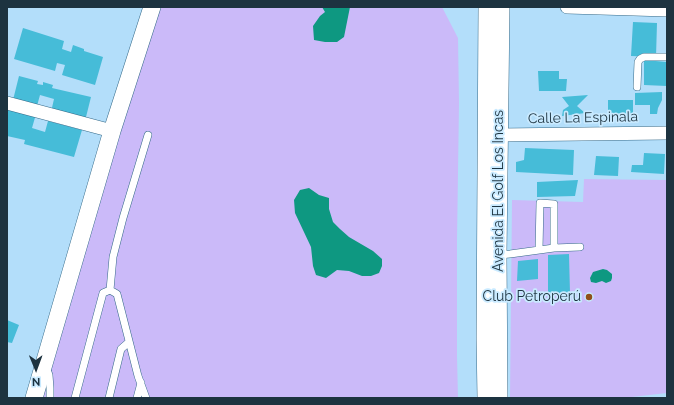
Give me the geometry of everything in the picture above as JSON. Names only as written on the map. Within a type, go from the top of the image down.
[{"type":"street","points":[[34,398],[112,131],[152,7]]},
{"type":"street","points":[[475,7],[487,32]]},
{"type":"street","name":"Avenida El Golf Los Incas","points":[[486,398],[487,7]]},
{"type":"street","name":"Avenida El Golf Los Incas","points":[[499,398],[498,255],[500,190],[499,135],[501,7]]},
{"type":"street","points":[[567,7],[667,10]]},
{"type":"street","points":[[7,103],[112,131]]},
{"type":"street","name":"Calle La Espinala","points":[[499,135],[667,133]]},
{"type":"lane","points":[[637,87],[638,62],[640,59],[667,57]]},
{"type":"lane","points":[[110,290],[113,257],[123,218],[148,136]]},
{"type":"lane","points":[[539,250],[540,204],[554,204],[554,248]]},
{"type":"lane","points":[[498,255],[554,248],[580,247]]},
{"type":"lane","points":[[110,290],[117,294],[129,342],[146,398]]},
{"type":"lane","points":[[75,398],[103,293],[110,290]]},
{"type":"lane","points":[[109,398],[121,349],[129,342]]},
{"type":"lane","points":[[45,363],[49,375],[50,398]]},
{"type":"lane","points":[[137,398],[141,383]]},
{"type":"shaded area","points":[[154,7],[442,7],[458,38],[458,398],[40,398]]},
{"type":"shaded area","points":[[322,7],[350,7],[344,37],[337,42],[314,40],[313,26],[325,12]]},
{"type":"shaded area","name":"Club Petroperú","points":[[584,179],[667,180],[667,393],[623,398],[510,398],[512,200],[583,202]]},
{"type":"shaded area","points":[[309,188],[319,195],[329,198],[329,209],[333,222],[340,229],[349,237],[373,251],[382,259],[382,266],[379,273],[371,276],[362,276],[349,271],[337,270],[326,278],[316,275],[313,266],[311,247],[295,213],[294,200],[300,190]]},
{"type":"shaded area","points":[[603,269],[612,274],[611,281],[606,283],[602,281],[596,283],[591,282],[590,278],[593,272]]},
{"type":"building","points":[[633,22],[657,23],[656,57],[631,56]]},
{"type":"building","points":[[23,28],[64,41],[62,49],[71,52],[73,45],[84,49],[84,51],[103,57],[95,85],[62,75],[65,65],[57,63],[55,71],[14,59]]},
{"type":"building","points":[[644,60],[667,62],[667,86],[644,85]]},
{"type":"building","points":[[538,71],[559,71],[559,79],[567,79],[566,91],[539,91]]},
{"type":"building","points":[[19,76],[38,81],[37,84],[43,85],[43,82],[53,85],[52,88],[91,97],[85,121],[51,112],[54,99],[40,95],[37,106],[13,100]]},
{"type":"building","points":[[662,92],[662,100],[657,114],[650,114],[650,105],[635,105],[635,93]]},
{"type":"building","points":[[588,95],[577,106],[585,113],[562,116],[563,110],[569,106],[562,97]]},
{"type":"building","points":[[608,100],[633,100],[633,117],[608,117]]},
{"type":"building","points":[[8,107],[36,114],[32,128],[45,132],[48,121],[82,130],[74,157],[24,144],[25,140],[7,136]]},
{"type":"building","points":[[525,148],[574,150],[573,175],[516,172],[516,162],[524,160]]},
{"type":"building","points":[[644,153],[665,154],[664,174],[631,172],[632,165],[643,165]]},
{"type":"building","points":[[596,156],[619,157],[618,176],[594,175]]},
{"type":"building","points":[[578,180],[575,196],[537,197],[537,182]]},
{"type":"building","points":[[569,254],[570,293],[548,294],[548,255]]},
{"type":"building","points":[[538,259],[538,279],[517,281],[518,261]]},
{"type":"building","points":[[7,320],[19,325],[12,343],[7,342]]},
{"type":"place","name":"Club Petroperú","points":[[589,297]]}]
